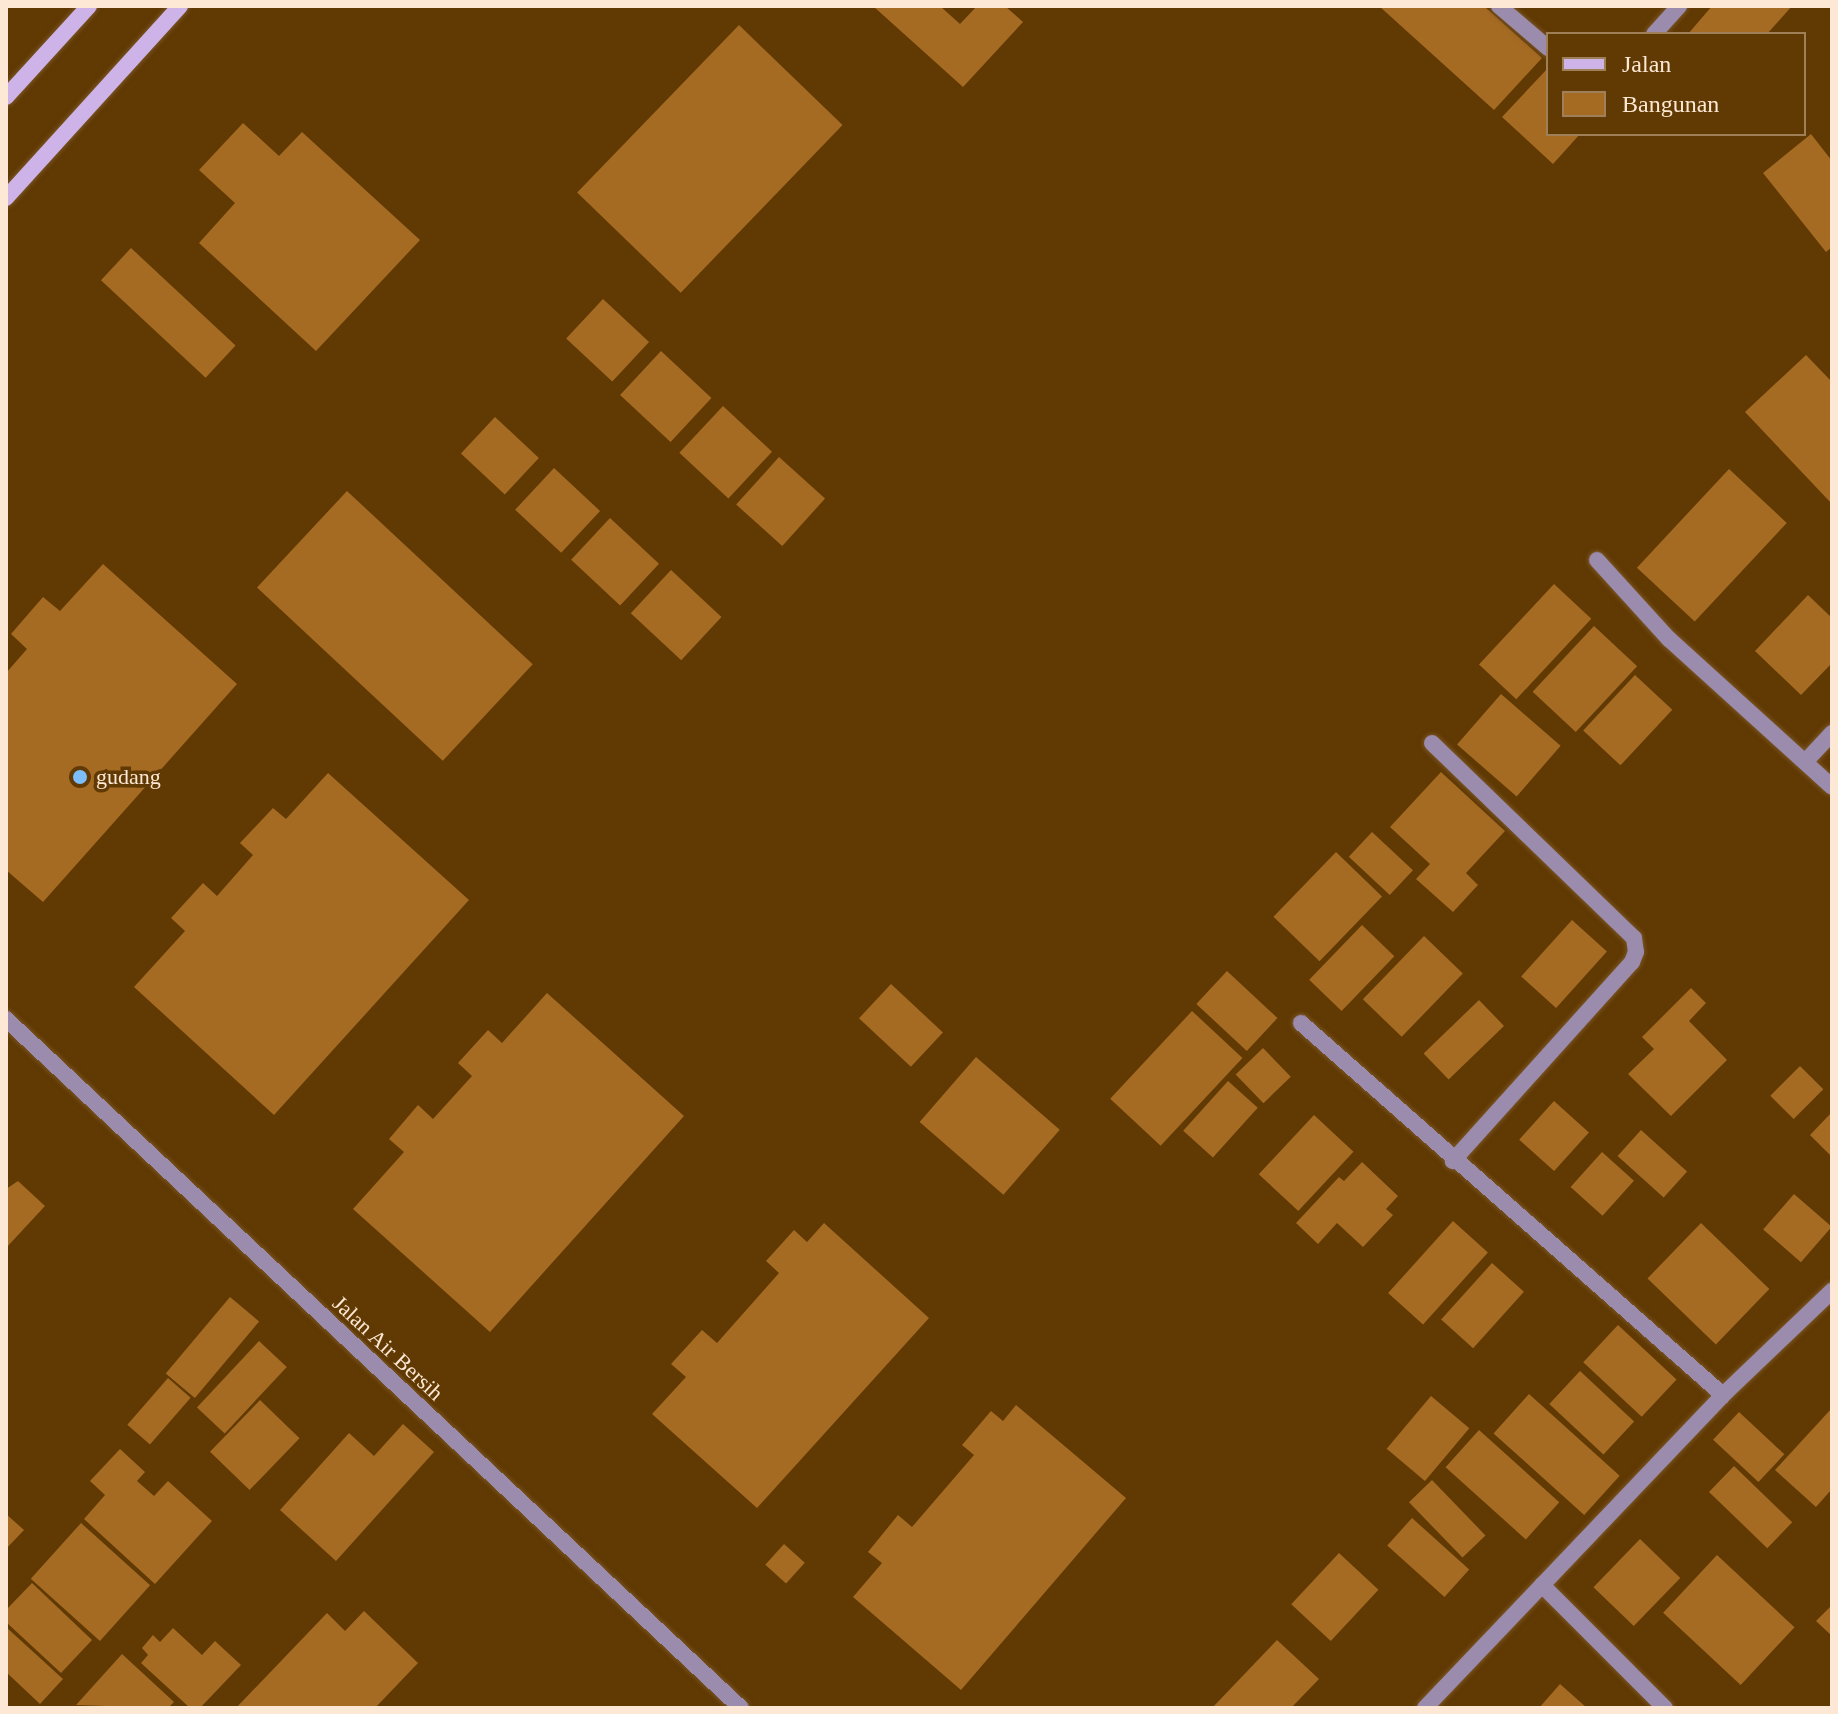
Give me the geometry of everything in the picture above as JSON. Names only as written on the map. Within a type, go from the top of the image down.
[{"type":"street","points":[[6,97],[89,6]]},
{"type":"street","points":[[6,198],[180,6]]},
{"type":"street","points":[[1499,6],[1546,46]]},
{"type":"street","points":[[1656,32],[1679,6]]},
{"type":"street","points":[[1597,560],[1669,639],[1832,787]]},
{"type":"street","points":[[1805,762],[1832,733]]},
{"type":"street","points":[[1432,743],[1634,938],[1636,952],[1632,962],[1453,1161]]},
{"type":"street","name":"Jalan Air Bersih","points":[[6,1019],[741,1708]]},
{"type":"street","points":[[1301,1023],[1453,1161],[1723,1395]]},
{"type":"street","points":[[1425,1708],[1723,1395],[1830,1298]]},
{"type":"street","points":[[1542,1585],[1665,1708]]},
{"type":"building","points":[[873,6],[940,6],[960,24],[977,6],[1005,6],[1023,22],[963,87]]},
{"type":"building","points":[[1379,6],[1484,6],[1542,58],[1494,110]]},
{"type":"building","points":[[1712,6],[1792,6],[1769,32],[1690,32]]},
{"type":"building","points":[[739,25],[843,125],[681,293],[577,193]]},
{"type":"building","points":[[1546,70],[1546,136],[1578,136],[1553,164],[1502,117]]},
{"type":"building","points":[[243,123],[279,156],[302,132],[420,240],[316,351],[199,243],[235,203],[199,170]]},
{"type":"building","points":[[1811,134],[1832,161],[1832,247],[1826,252],[1763,173]]},
{"type":"building","points":[[131,248],[236,346],[206,378],[101,280]]},
{"type":"building","points":[[603,299],[649,342],[612,381],[566,338]]},
{"type":"building","points":[[661,351],[711,398],[671,442],[620,395]]},
{"type":"building","points":[[1806,355],[1832,382],[1832,504],[1745,412]]},
{"type":"building","points":[[723,406],[772,452],[728,499],[679,453]]},
{"type":"building","points":[[495,417],[539,458],[505,494],[461,454]]},
{"type":"building","points":[[779,457],[825,498],[782,546],[736,505]]},
{"type":"building","points":[[554,468],[600,511],[561,553],[515,510]]},
{"type":"building","points":[[1729,469],[1787,523],[1695,622],[1637,568]]},
{"type":"building","points":[[347,491],[533,664],[443,761],[257,588]]},
{"type":"building","points":[[610,518],[659,564],[620,605],[571,560]]},
{"type":"building","name":"gudang","points":[[103,564],[237,684],[43,902],[6,870],[6,673],[27,649],[11,634],[43,597],[60,611]]},
{"type":"building","points":[[671,570],[721,617],[681,660],[631,613]]},
{"type":"building","points":[[1554,584],[1591,619],[1516,699],[1479,664]]},
{"type":"building","points":[[1808,595],[1832,618],[1832,663],[1801,695],[1755,651]]},
{"type":"building","points":[[1594,626],[1637,666],[1576,732],[1533,692]]},
{"type":"building","points":[[1635,675],[1672,710],[1620,765],[1583,731]]},
{"type":"building","points":[[1501,694],[1561,746],[1517,796],[1457,745]]},
{"type":"building","points":[[1441,772],[1505,831],[1466,873],[1478,885],[1453,912],[1416,879],[1430,864],[1390,827]]},
{"type":"building","points":[[328,773],[469,900],[274,1115],[134,987],[185,931],[171,918],[203,883],[217,896],[253,855],[240,843],[273,808],[286,819]]},
{"type":"building","points":[[1372,832],[1413,870],[1390,895],[1349,857]]},
{"type":"building","points":[[1336,852],[1382,896],[1320,961],[1273,917]]},
{"type":"building","points":[[1572,920],[1607,951],[1556,1008],[1521,976]]},
{"type":"building","points":[[1362,925],[1394,956],[1342,1011],[1309,980]]},
{"type":"building","points":[[1424,936],[1463,974],[1402,1037],[1363,999]]},
{"type":"building","points":[[1227,971],[1277,1018],[1247,1051],[1196,1004]]},
{"type":"building","points":[[891,984],[943,1032],[911,1067],[859,1018]]},
{"type":"building","points":[[1691,988],[1706,1003],[1689,1021],[1727,1060],[1671,1116],[1628,1074],[1654,1049],[1642,1037]]},
{"type":"building","points":[[547,993],[684,1116],[490,1332],[353,1209],[404,1152],[389,1139],[418,1105],[433,1119],[472,1076],[458,1063],[488,1030],[502,1043]]},
{"type":"building","points":[[1479,1000],[1504,1026],[1449,1079],[1424,1053]]},
{"type":"building","points":[[1192,1011],[1242,1058],[1161,1146],[1110,1099]]},
{"type":"building","points":[[1263,1048],[1291,1077],[1263,1103],[1236,1074]]},
{"type":"building","points":[[976,1057],[1060,1130],[1003,1195],[920,1122]]},
{"type":"building","points":[[1800,1066],[1823,1089],[1794,1119],[1770,1096]]},
{"type":"building","points":[[1228,1081],[1258,1108],[1213,1158],[1183,1131]]},
{"type":"building","points":[[1554,1101],[1589,1132],[1554,1171],[1519,1140]]},
{"type":"building","points":[[1832,1112],[1832,1157],[1810,1135]]},
{"type":"building","points":[[1314,1115],[1353,1152],[1298,1211],[1259,1174]]},
{"type":"building","points":[[1641,1130],[1687,1171],[1664,1197],[1618,1156]]},
{"type":"building","points":[[1602,1152],[1634,1181],[1603,1216],[1571,1187]]},
{"type":"building","points":[[1362,1162],[1398,1196],[1386,1209],[1393,1215],[1363,1247],[1337,1223],[1318,1244],[1296,1223],[1339,1177],[1344,1181]]},
{"type":"building","points":[[18,1181],[45,1206],[6,1248],[6,1189]]},
{"type":"building","points":[[1794,1194],[1832,1227],[1801,1262],[1763,1229]]},
{"type":"building","points":[[1453,1221],[1488,1252],[1423,1325],[1388,1293]]},
{"type":"building","points":[[824,1223],[929,1318],[757,1508],[652,1414],[686,1377],[671,1364],[702,1330],[717,1343],[779,1273],[766,1261],[794,1230],[807,1242]]},
{"type":"building","points":[[1701,1223],[1769,1289],[1716,1344],[1648,1278]]},
{"type":"building","points":[[1492,1263],[1524,1292],[1473,1348],[1441,1319]]},
{"type":"building","points":[[230,1297],[259,1321],[195,1398],[166,1374]]},
{"type":"building","points":[[1618,1325],[1677,1380],[1642,1417],[1583,1362]]},
{"type":"building","points":[[259,1341],[287,1367],[225,1433],[197,1408]]},
{"type":"building","points":[[1580,1371],[1634,1421],[1603,1454],[1549,1404]]},
{"type":"building","points":[[168,1378],[191,1398],[150,1444],[127,1425]]},
{"type":"building","points":[[1529,1394],[1620,1476],[1584,1515],[1494,1433]]},
{"type":"building","points":[[1431,1396],[1469,1428],[1425,1481],[1387,1449]]},
{"type":"building","points":[[260,1400],[300,1438],[250,1490],[210,1452]]},
{"type":"building","points":[[1016,1405],[1126,1498],[961,1690],[853,1597],[882,1563],[868,1552],[898,1515],[912,1527],[974,1455],[962,1445],[991,1411],[1003,1421]]},
{"type":"building","points":[[1832,1408],[1832,1489],[1816,1507],[1775,1470]]},
{"type":"building","points":[[1739,1412],[1784,1454],[1758,1482],[1713,1440]]},
{"type":"building","points":[[403,1424],[434,1452],[336,1561],[280,1510],[349,1433],[374,1456]]},
{"type":"building","points":[[1479,1430],[1559,1502],[1526,1539],[1446,1467]]},
{"type":"building","points":[[120,1449],[145,1472],[137,1481],[154,1496],[168,1481],[212,1521],[155,1584],[84,1519],[105,1495],[90,1481]]},
{"type":"building","points":[[1734,1466],[1792,1522],[1767,1548],[1709,1492]]},
{"type":"building","points":[[1432,1480],[1485,1535],[1462,1558],[1409,1502]]},
{"type":"building","points":[[6,1514],[24,1530],[6,1549]]},
{"type":"building","points":[[1412,1518],[1469,1570],[1444,1597],[1387,1545]]},
{"type":"building","points":[[81,1523],[150,1585],[100,1641],[31,1579]]},
{"type":"building","points":[[1640,1539],[1680,1578],[1634,1626],[1593,1587]]},
{"type":"building","points":[[784,1544],[805,1563],[786,1584],[765,1565]]},
{"type":"building","points":[[1339,1553],[1378,1590],[1331,1641],[1291,1604]]},
{"type":"building","points":[[1717,1555],[1795,1627],[1741,1685],[1663,1613]]},
{"type":"building","points":[[32,1583],[92,1640],[61,1673],[6,1622],[6,1610]]},
{"type":"building","points":[[1832,1605],[1832,1636],[1816,1621]]},
{"type":"building","points":[[364,1611],[418,1663],[375,1708],[236,1708],[327,1613],[345,1631]]},
{"type":"building","points":[[6,1627],[63,1679],[40,1704],[6,1672]]},
{"type":"building","points":[[173,1628],[202,1655],[215,1641],[241,1665],[200,1708],[190,1708],[141,1663],[148,1655],[142,1648],[153,1635],[160,1642]]},
{"type":"building","points":[[1277,1640],[1319,1679],[1291,1708],[1212,1708]]},
{"type":"building","points":[[122,1654],[174,1702],[168,1708],[76,1705]]},
{"type":"building","points":[[1560,1684],[1587,1708],[1539,1708]]},
{"type":"place","name":"gudang","points":[[80,777]]}]
